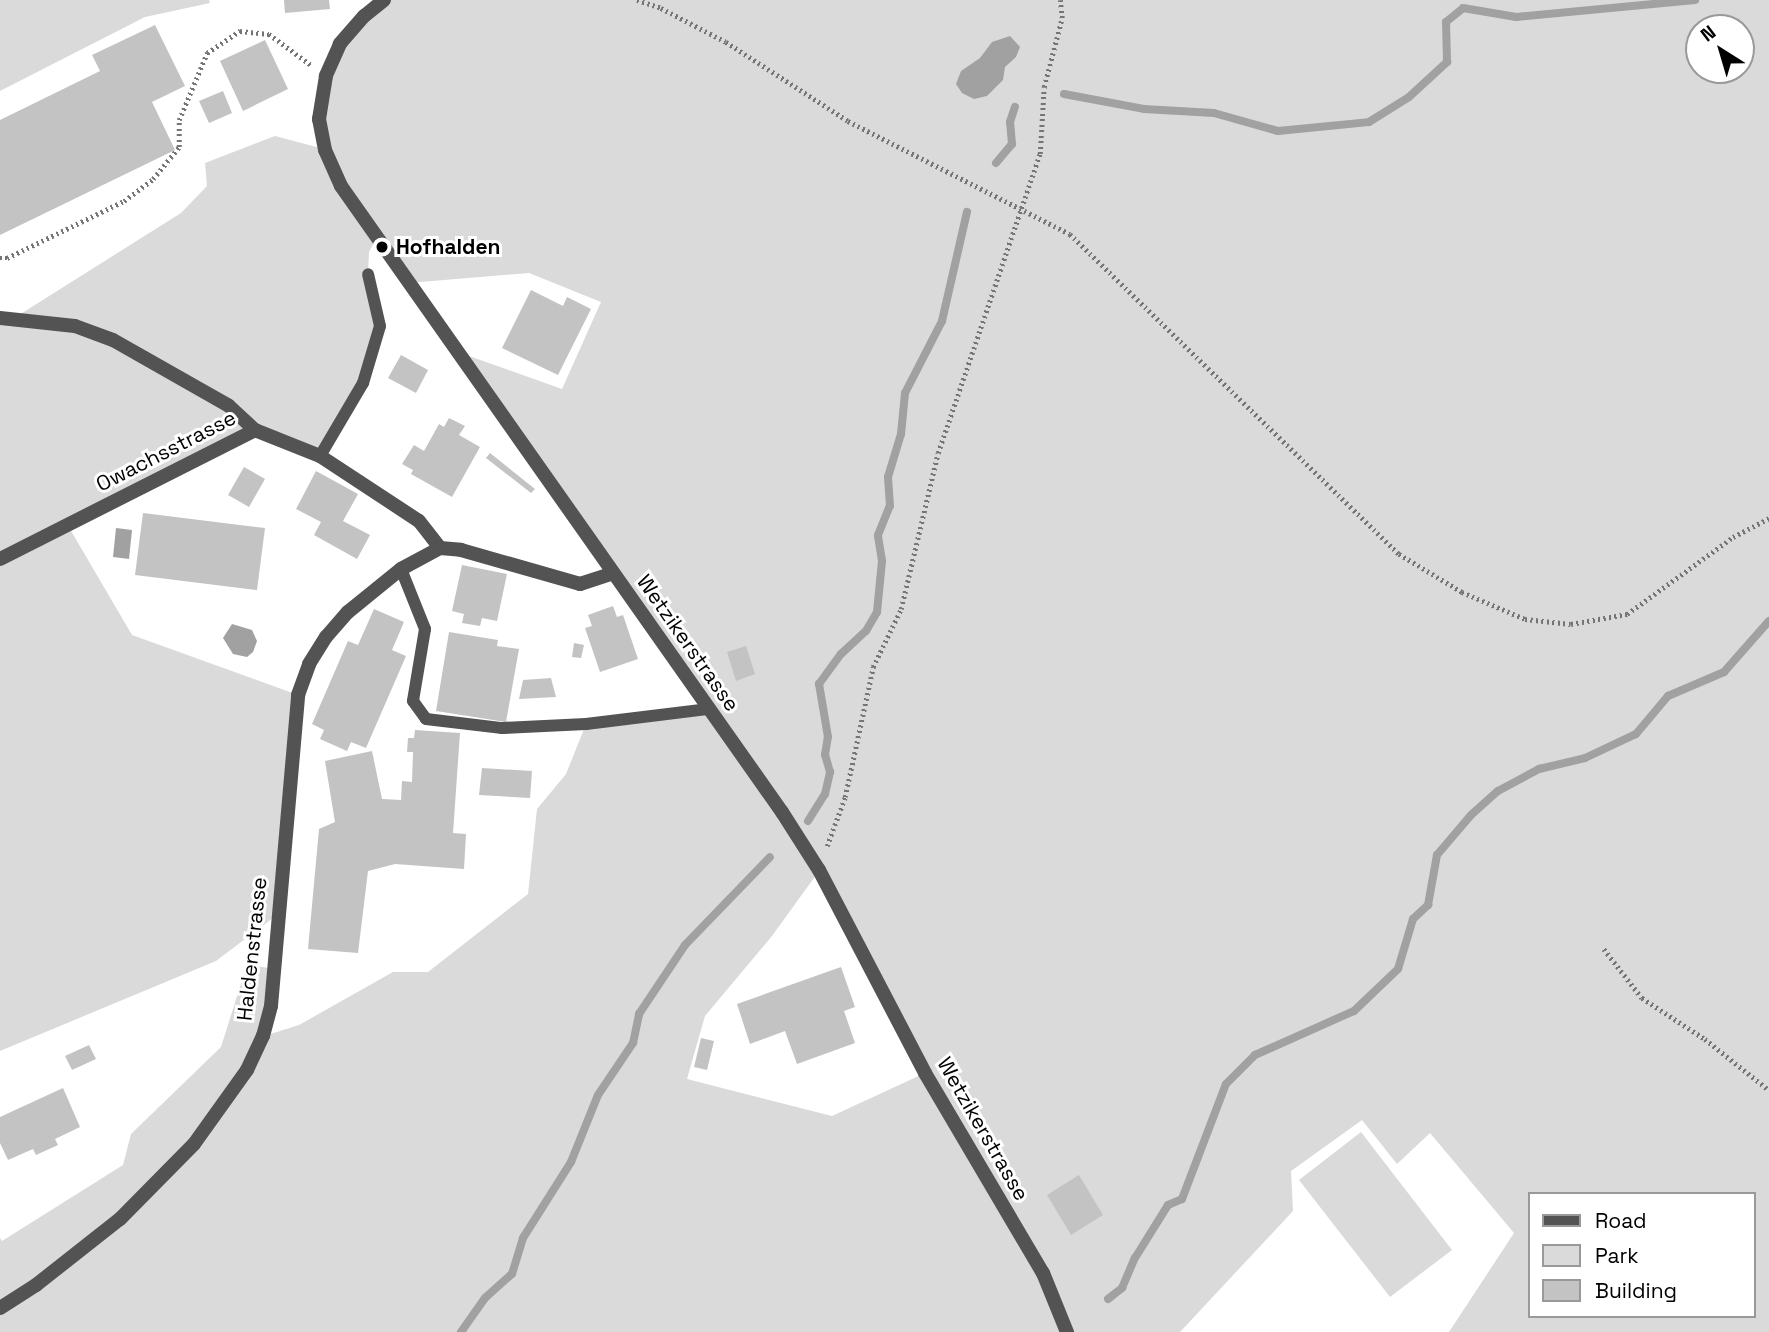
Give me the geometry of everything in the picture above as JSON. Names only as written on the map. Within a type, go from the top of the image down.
[{"type":"street","name":"Wetzikerstrasse","points":[[384,0],[364,16],[340,44],[326,76],[319,119],[325,150],[341,186],[819,870],[925,1073],[1043,1273],[1067,1332]]},
{"type":"street","points":[[0,318],[75,326],[113,340],[229,406],[255,429]]},
{"type":"street","name":"Owachsstrasse","points":[[0,559],[255,429],[320,456],[419,521],[440,548]]},
{"type":"street","points":[[440,548],[461,550],[580,584],[613,573]]},
{"type":"street","name":"Haldenstrasse","points":[[0,1308],[36,1286],[120,1219],[194,1144],[247,1070],[263,1036],[271,1006],[298,695],[309,664],[326,637],[348,612],[401,569],[440,548]]},
{"type":"lane","points":[[320,456],[363,383],[380,326],[368,274]]},
{"type":"lane","points":[[401,569],[425,629],[413,701],[426,719],[502,728],[586,724],[709,709]]},
{"type":"path","points":[[637,0],[661,8],[726,42],[848,121],[1024,208],[1070,234],[1399,554],[1462,592],[1525,619],[1571,624],[1627,614],[1733,537],[1769,518]]},
{"type":"path","points":[[819,870],[845,797],[873,667],[901,609],[938,453],[1024,208],[1040,154],[1044,87],[1062,19],[1060,0]]},
{"type":"path","points":[[0,258],[7,258],[124,201],[153,179],[179,147],[178,120],[206,52],[240,31],[269,34],[326,76]]},
{"type":"path","points":[[1604,949],[1642,998],[1705,1039],[1769,1090]]},
{"type":"green space","points":[[0,0],[209,0],[210,3],[145,17],[0,91]]},
{"type":"green space","points":[[384,0],[1769,0],[1769,1332],[1449,1332],[1514,1233],[1430,1133],[1397,1164],[1362,1120],[1291,1171],[1293,1211],[1180,1332],[0,1332],[0,1238],[2,1241],[123,1165],[131,1134],[221,1047],[244,974],[258,966],[273,969],[264,1036],[299,1025],[393,972],[428,972],[528,894],[537,809],[566,774],[586,724],[708,709],[455,351],[562,389],[601,302],[529,273],[408,283],[376,239],[369,252],[368,274],[380,326],[363,383],[320,456],[255,430],[67,524],[132,635],[298,695],[278,914],[216,961],[0,1051],[0,318],[11,320],[181,213],[207,186],[205,163],[275,136],[324,149],[319,119],[340,44]],"holes":[[[819,871],[925,1073],[832,1116],[687,1079],[705,1016],[772,936]]]},
{"type":"green space","points":[[1361,1132],[1452,1250],[1390,1297],[1299,1180]]},
{"type":"shaded area","points":[[1010,36],[1020,47],[1016,57],[1005,67],[1003,80],[987,96],[974,99],[962,93],[956,84],[961,71],[980,58],[992,42]]},
{"type":"shaded area","points":[[116,528],[132,530],[129,559],[113,557]]},
{"type":"shaded area","points":[[232,624],[252,630],[257,641],[253,652],[247,657],[233,654],[223,638]]},
{"type":"building","points":[[284,0],[329,0],[330,9],[285,13]]},
{"type":"building","points":[[155,25],[185,86],[152,102],[175,150],[0,235],[0,120],[100,71],[92,55]]},
{"type":"building","points":[[265,40],[288,89],[243,111],[220,61]]},
{"type":"building","points":[[223,91],[232,113],[209,123],[199,101]]},
{"type":"building","points":[[531,290],[563,306],[567,297],[591,309],[558,375],[502,348]]},
{"type":"building","points":[[401,355],[428,370],[416,393],[388,378]]},
{"type":"building","points":[[449,418],[465,426],[459,435],[480,447],[452,497],[411,474],[413,470],[402,464],[414,445],[424,451],[439,424],[444,427]]},
{"type":"building","points":[[490,453],[535,489],[531,493],[486,458]]},
{"type":"building","points":[[244,467],[265,479],[249,507],[228,495]]},
{"type":"building","points":[[316,471],[358,494],[343,521],[370,535],[357,559],[314,535],[321,522],[296,509]]},
{"type":"building","points":[[143,513],[265,528],[257,590],[135,575]]},
{"type":"building","points":[[462,565],[507,574],[497,621],[482,618],[480,626],[462,623],[464,614],[452,611]]},
{"type":"building","points":[[613,606],[617,617],[623,615],[638,659],[600,672],[585,628],[592,626],[588,615]]},
{"type":"building","points":[[374,609],[404,622],[392,650],[406,656],[366,748],[351,742],[347,751],[320,739],[324,730],[312,724],[348,641],[358,645]]},
{"type":"building","points":[[449,632],[498,640],[497,646],[519,649],[506,722],[436,711]]},
{"type":"building","points":[[574,643],[584,645],[581,658],[572,657]]},
{"type":"building","points":[[746,646],[755,674],[736,681],[727,652]]},
{"type":"building","points":[[551,678],[556,697],[519,699],[523,680]]},
{"type":"building","points":[[415,730],[460,733],[453,833],[466,834],[464,869],[395,864],[368,871],[358,953],[308,949],[319,829],[335,822],[325,761],[372,751],[382,799],[401,800],[402,781],[412,782],[413,752],[407,752],[408,738],[414,738]]},
{"type":"building","points":[[482,768],[532,771],[530,798],[479,795]]},
{"type":"building","points":[[841,967],[855,1007],[844,1011],[855,1043],[797,1064],[785,1031],[750,1044],[737,1004]]},
{"type":"building","points":[[701,1038],[714,1041],[707,1070],[694,1067]]},
{"type":"building","points":[[89,1045],[96,1059],[72,1070],[65,1056]]},
{"type":"building","points":[[63,1088],[80,1127],[55,1139],[58,1145],[36,1155],[33,1149],[8,1160],[0,1143],[0,1117]]},
{"type":"building","points":[[1079,1175],[1103,1215],[1071,1235],[1047,1195]]},
{"type":"waterway","points":[[1064,94],[1144,109],[1214,113],[1278,131],[1369,122],[1409,97],[1447,62],[1446,22],[1463,8],[1516,17],[1695,0]]},
{"type":"waterway","points":[[996,163],[1012,144],[1010,122],[1015,107]]},
{"type":"waterway","points":[[808,821],[825,794],[830,772],[825,755],[828,737],[819,684],[841,654],[866,631],[877,612],[882,561],[878,535],[890,506],[888,477],[901,434],[905,393],[942,321],[967,212]]},
{"type":"waterway","points":[[1108,1299],[1122,1288],[1135,1258],[1168,1205],[1182,1199],[1226,1084],[1255,1055],[1354,1011],[1398,969],[1413,919],[1428,905],[1437,855],[1471,815],[1498,791],[1539,769],[1585,758],[1636,734],[1668,696],[1724,672],[1769,621]]},
{"type":"waterway","points":[[461,1332],[485,1298],[512,1274],[523,1238],[571,1162],[598,1095],[633,1043],[639,1014],[685,945],[770,857]]},
{"type":"place","name":"Hofhalden","points":[[382,247]]}]
